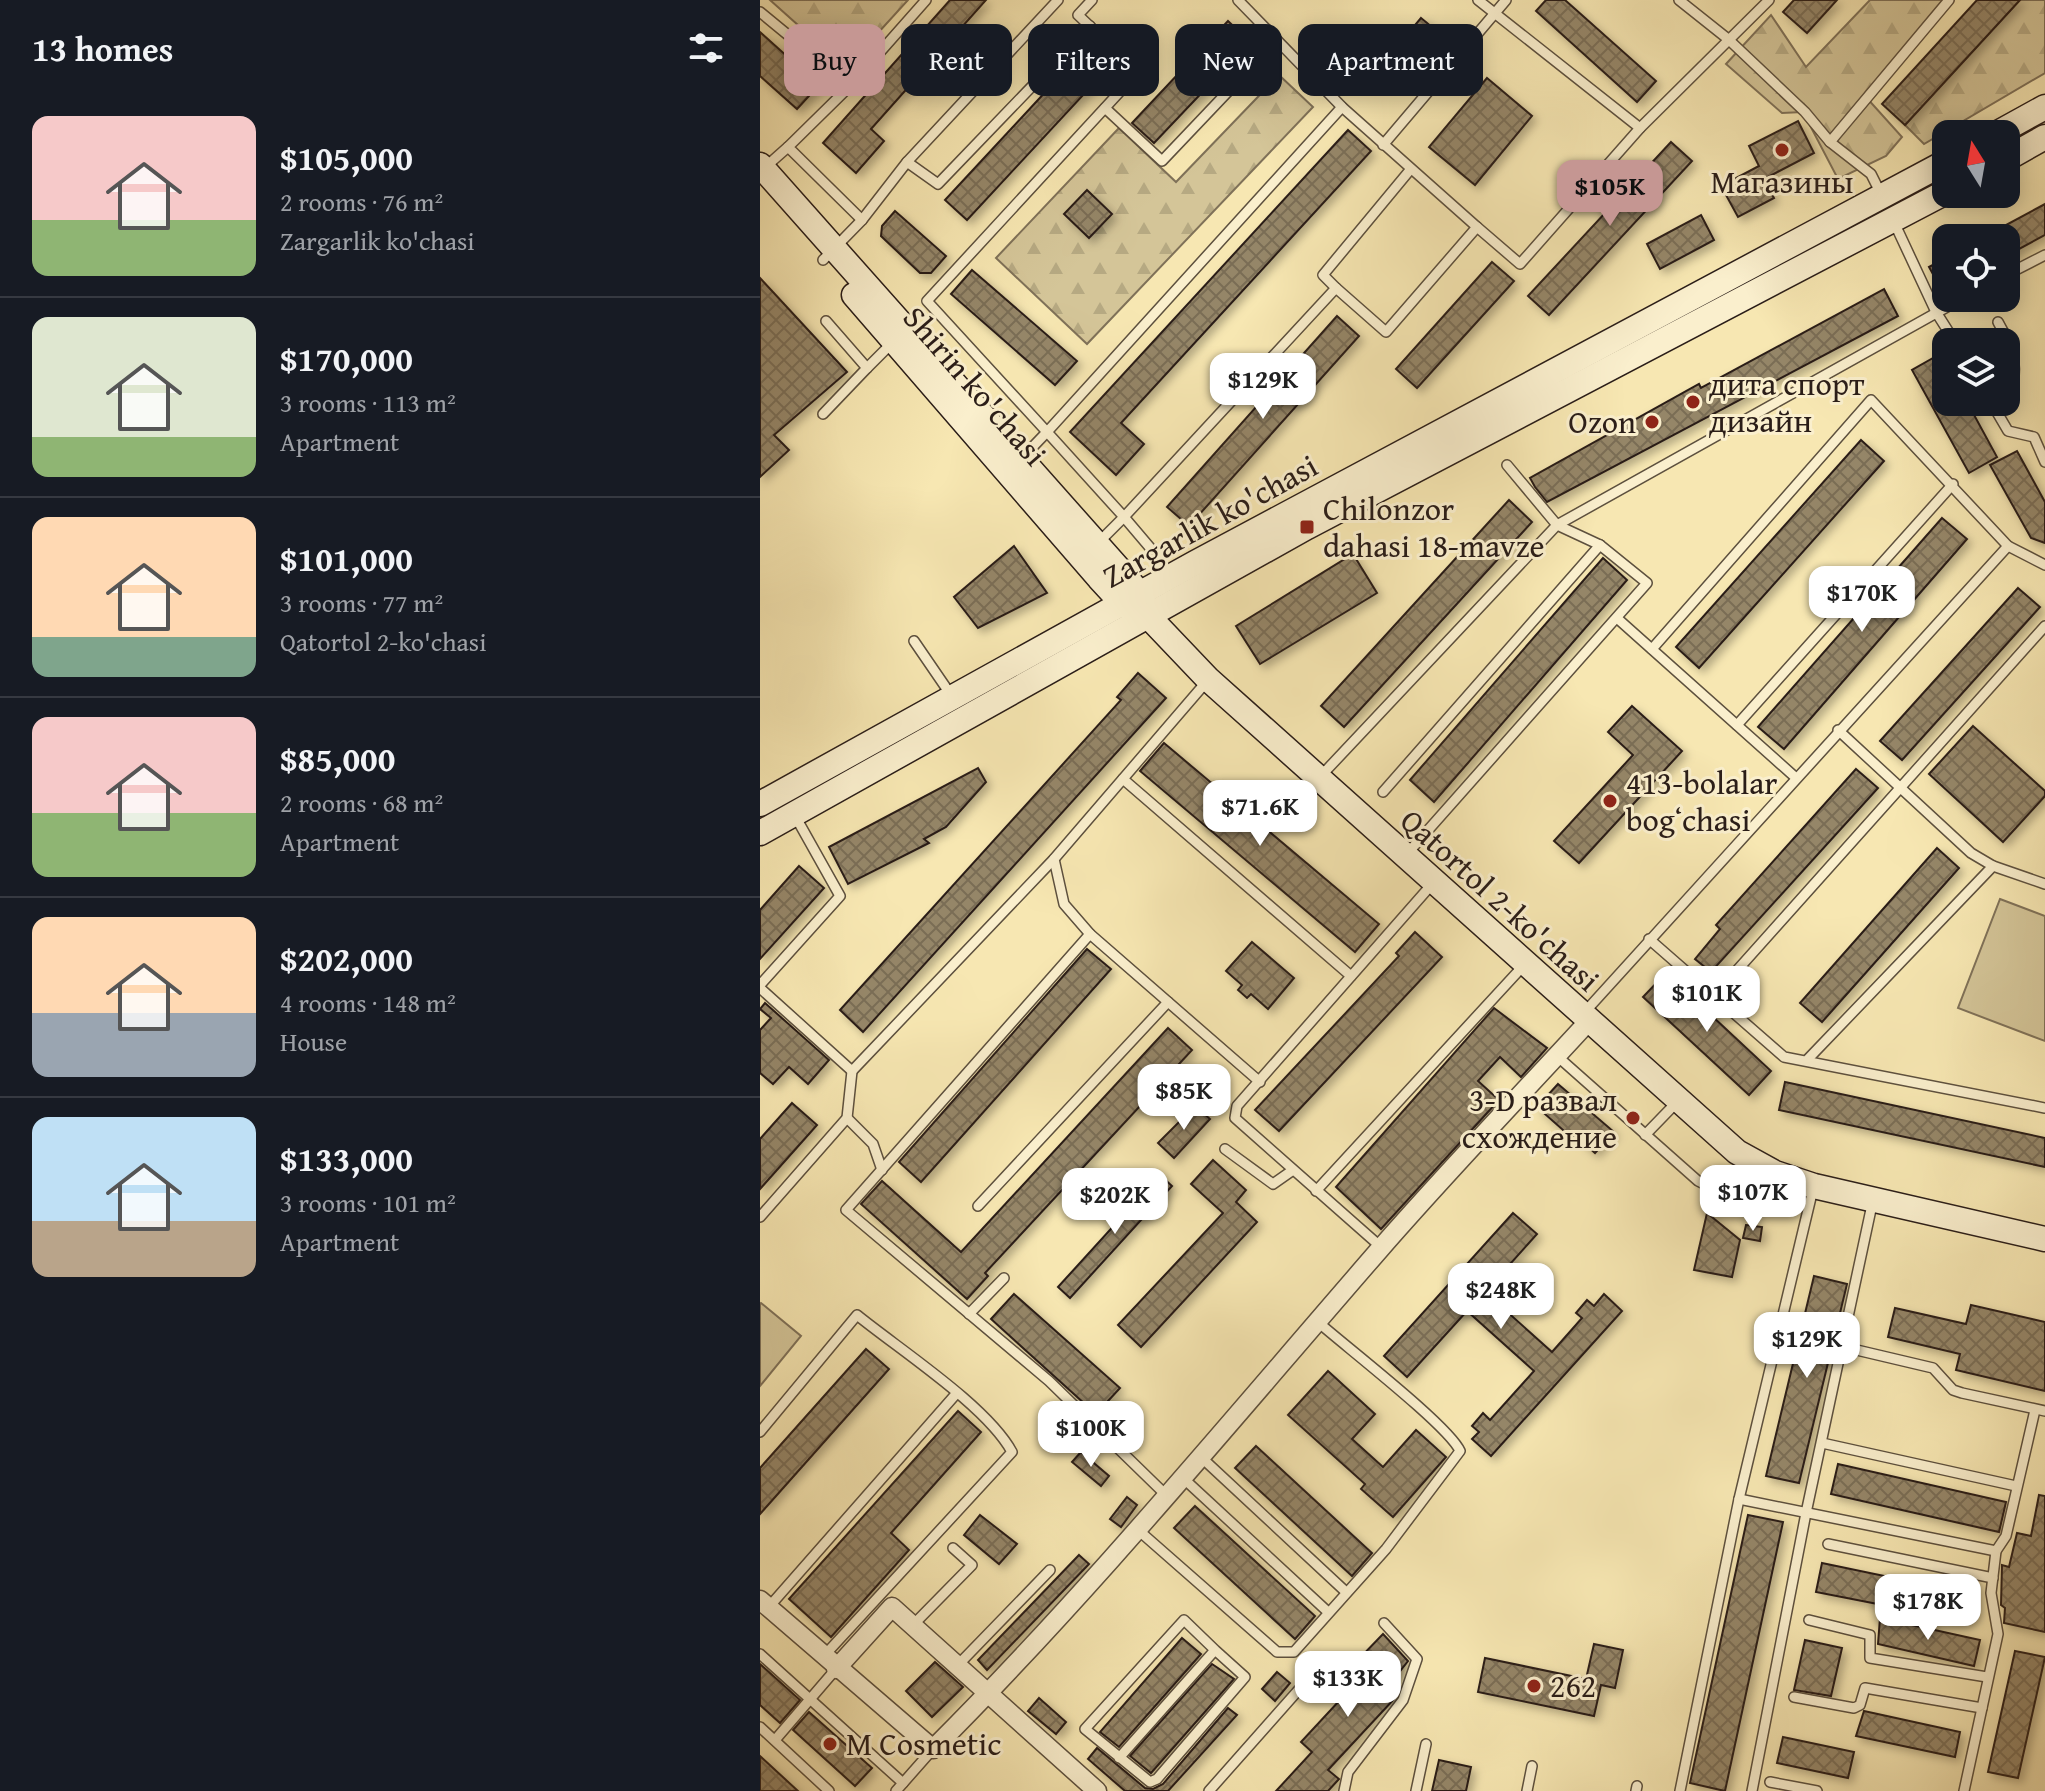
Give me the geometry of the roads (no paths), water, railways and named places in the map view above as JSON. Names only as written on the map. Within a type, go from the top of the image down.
[{"type":"main road","points":[[2020,121],[2045,107]]},
{"type":"main road","points":[[2020,151],[2045,137]]},
{"type":"main road","name":"Zargarlik ko'chasi","points":[[760,804],[952,698],[1137,605],[1932,170]]},
{"type":"main road","name":"Shirin ko'chasi","points":[[761,174],[1137,605]]},
{"type":"main road","name":"Zargarlik ko'chasi","points":[[760,833],[1137,605],[1307,527],[1932,200]]},
{"type":"main road","name":"Shirin ko'chasi","points":[[829,254],[894,341],[1014,466],[1097,544],[1137,605]]},
{"type":"main road","name":"Qatortol 2-ko'chasi","points":[[1137,605],[1208,679],[1433,883],[1678,1101],[1755,1163],[1814,1186],[2045,1239]]},
{"type":"street","points":[[764,1604],[933,1749],[988,1694],[1202,1458],[1381,1247],[1557,1056],[1584,1019]]},
{"type":"street","points":[[830,1663],[887,1601],[1097,1791]]},
{"type":"lane","points":[[885,46],[926,0]]},
{"type":"lane","points":[[829,254],[862,220],[907,162],[1058,0]]},
{"type":"lane","points":[[1088,24],[1078,15],[1092,0]]},
{"type":"lane","points":[[1238,0],[1261,24]]},
{"type":"lane","points":[[1478,0],[1640,128]]},
{"type":"lane","points":[[1383,145],[1506,0]]},
{"type":"lane","points":[[1679,0],[1728,39],[1805,112],[1830,142],[1871,174],[1932,303]]},
{"type":"lane","points":[[1282,45],[1410,170],[1520,264],[1640,128],[1769,0]]},
{"type":"lane","points":[[1830,142],[1949,0]]},
{"type":"lane","points":[[760,12],[784,32]]},
{"type":"lane","points":[[907,162],[938,184],[1028,90]]},
{"type":"lane","points":[[761,174],[840,96]]},
{"type":"lane","points":[[1116,96],[927,301],[1152,550]]},
{"type":"lane","points":[[1105,108],[1162,161],[1224,96]]},
{"type":"lane","points":[[1014,466],[1342,107]]},
{"type":"lane","points":[[788,147],[862,220]]},
{"type":"lane","points":[[1410,170],[1323,275],[1386,332],[1477,227]]},
{"type":"lane","points":[[2020,268],[2045,255]]},
{"type":"lane","points":[[1097,544],[1336,288]]},
{"type":"lane","points":[[1319,779],[1557,525],[1936,312],[1946,328]]},
{"type":"lane","points":[[826,321],[867,368]]},
{"type":"lane","points":[[1998,322],[2001,328]]},
{"type":"lane","points":[[823,414],[894,341]]},
{"type":"lane","points":[[1652,649],[1871,400],[2008,546],[2045,565]]},
{"type":"lane","points":[[1999,416],[2008,431],[2034,437],[2045,434]]},
{"type":"lane","points":[[2034,437],[2045,462]]},
{"type":"lane","points":[[1405,857],[1647,583],[1600,545],[1557,525],[1507,465]]},
{"type":"lane","points":[[1737,725],[1953,484]]},
{"type":"lane","points":[[1383,792],[1600,545]]},
{"type":"lane","points":[[1584,1019],[1649,939],[2008,546]]},
{"type":"lane","points":[[1618,619],[1795,777]]},
{"type":"lane","points":[[1715,995],[2045,626]]},
{"type":"lane","points":[[914,641],[952,698]]},
{"type":"lane","points":[[760,1217],[847,1118],[852,1071],[1054,859],[1208,679]]},
{"type":"lane","points":[[1838,730],[1964,849],[1993,866],[2045,884]]},
{"type":"lane","points":[[1123,779],[1351,976]]},
{"type":"lane","points":[[794,814],[840,896],[760,987],[852,1071]]},
{"type":"lane","points":[[1054,859],[1064,904],[1090,934],[1260,1082]]},
{"type":"lane","points":[[1808,1059],[1993,866]]},
{"type":"lane","points":[[1381,1247],[1235,1118],[1237,1106],[1433,883]]},
{"type":"lane","points":[[1090,934],[846,1210],[1049,1381],[1167,1496]]},
{"type":"lane","points":[[1649,939],[1784,1057],[1808,1059],[2045,1108]]},
{"type":"lane","points":[[1316,1191],[1524,965]]},
{"type":"lane","points":[[978,1206],[1168,1002]]},
{"type":"lane","points":[[1557,1056],[1698,1181],[1716,1190],[1728,1190],[1755,1163]]},
{"type":"lane","points":[[1645,1135],[1678,1101]]},
{"type":"lane","points":[[847,1118],[873,1144],[882,1170]]},
{"type":"lane","points":[[1225,1149],[1273,1184],[1293,1170]]},
{"type":"lane","points":[[1680,1791],[1739,1499],[1814,1186]]},
{"type":"lane","points":[[1752,1791],[1806,1513],[1844,1347],[1873,1200]]},
{"type":"lane","points":[[969,1314],[1004,1278]]},
{"type":"lane","points":[[760,1432],[857,1315],[1003,1436],[1012,1452],[887,1601]]},
{"type":"lane","points":[[1137,1529],[1277,1652],[1294,1652],[1386,1549],[1460,1451],[1447,1434],[1318,1322]]},
{"type":"lane","points":[[1844,1347],[1933,1368],[1953,1390],[2040,1411],[2016,1486],[2006,1536],[1996,1551],[1991,1593],[1998,1634],[1964,1791]]},
{"type":"lane","points":[[764,1604],[956,1394]]},
{"type":"lane","points":[[1822,1443],[2016,1486]]},
{"type":"lane","points":[[1202,1458],[1346,1592]]},
{"type":"lane","points":[[1183,1478],[1328,1612]]},
{"type":"lane","points":[[1739,1499],[1996,1551]]},
{"type":"lane","points":[[1828,1544],[1993,1578]]},
{"type":"lane","points":[[912,1626],[972,1565],[953,1548]]},
{"type":"lane","points":[[957,1666],[1050,1570]]},
{"type":"lane","points":[[1184,1620],[1215,1650],[1245,1677],[1157,1779],[1150,1782],[1085,1729],[1184,1620]]},
{"type":"lane","points":[[1809,1620],[1870,1635],[1870,1658],[1987,1677]]},
{"type":"lane","points":[[1344,1791],[1348,1772],[1403,1700],[1417,1659],[1384,1623]]},
{"type":"lane","points":[[1119,1758],[1215,1650]]},
{"type":"lane","points":[[760,1654],[811,1699],[900,1787],[933,1749]]},
{"type":"lane","points":[[775,1740],[811,1699],[830,1663]]},
{"type":"lane","points":[[1209,1791],[1302,1686]]},
{"type":"lane","points":[[1794,1697],[1854,1708],[1860,1705],[1865,1688],[1982,1708]]},
{"type":"lane","points":[[760,1727],[829,1791]]},
{"type":"lane","points":[[1416,1791],[1426,1744]]},
{"type":"lane","points":[[1527,1791],[1532,1766]]},
{"type":"lane","points":[[1770,1782],[1817,1791]]},
{"type":"place","name":"Магазины","points":[[1782,150]]},
{"type":"place","name":"дита спорт дизайн","points":[[1693,402]]},
{"type":"place","name":"Ozon","points":[[1652,422]]},
{"type":"place","name":"Chilonzor dahasi 18-mavze","points":[[1307,527]]},
{"type":"place","name":"413-bolalar bogʻchasi","points":[[1610,801]]},
{"type":"place","name":"3-D развал схождение","points":[[1633,1118]]},
{"type":"place","name":"262","points":[[1534,1686]]},
{"type":"place","name":"M Cosmetic","points":[[830,1744]]}]
